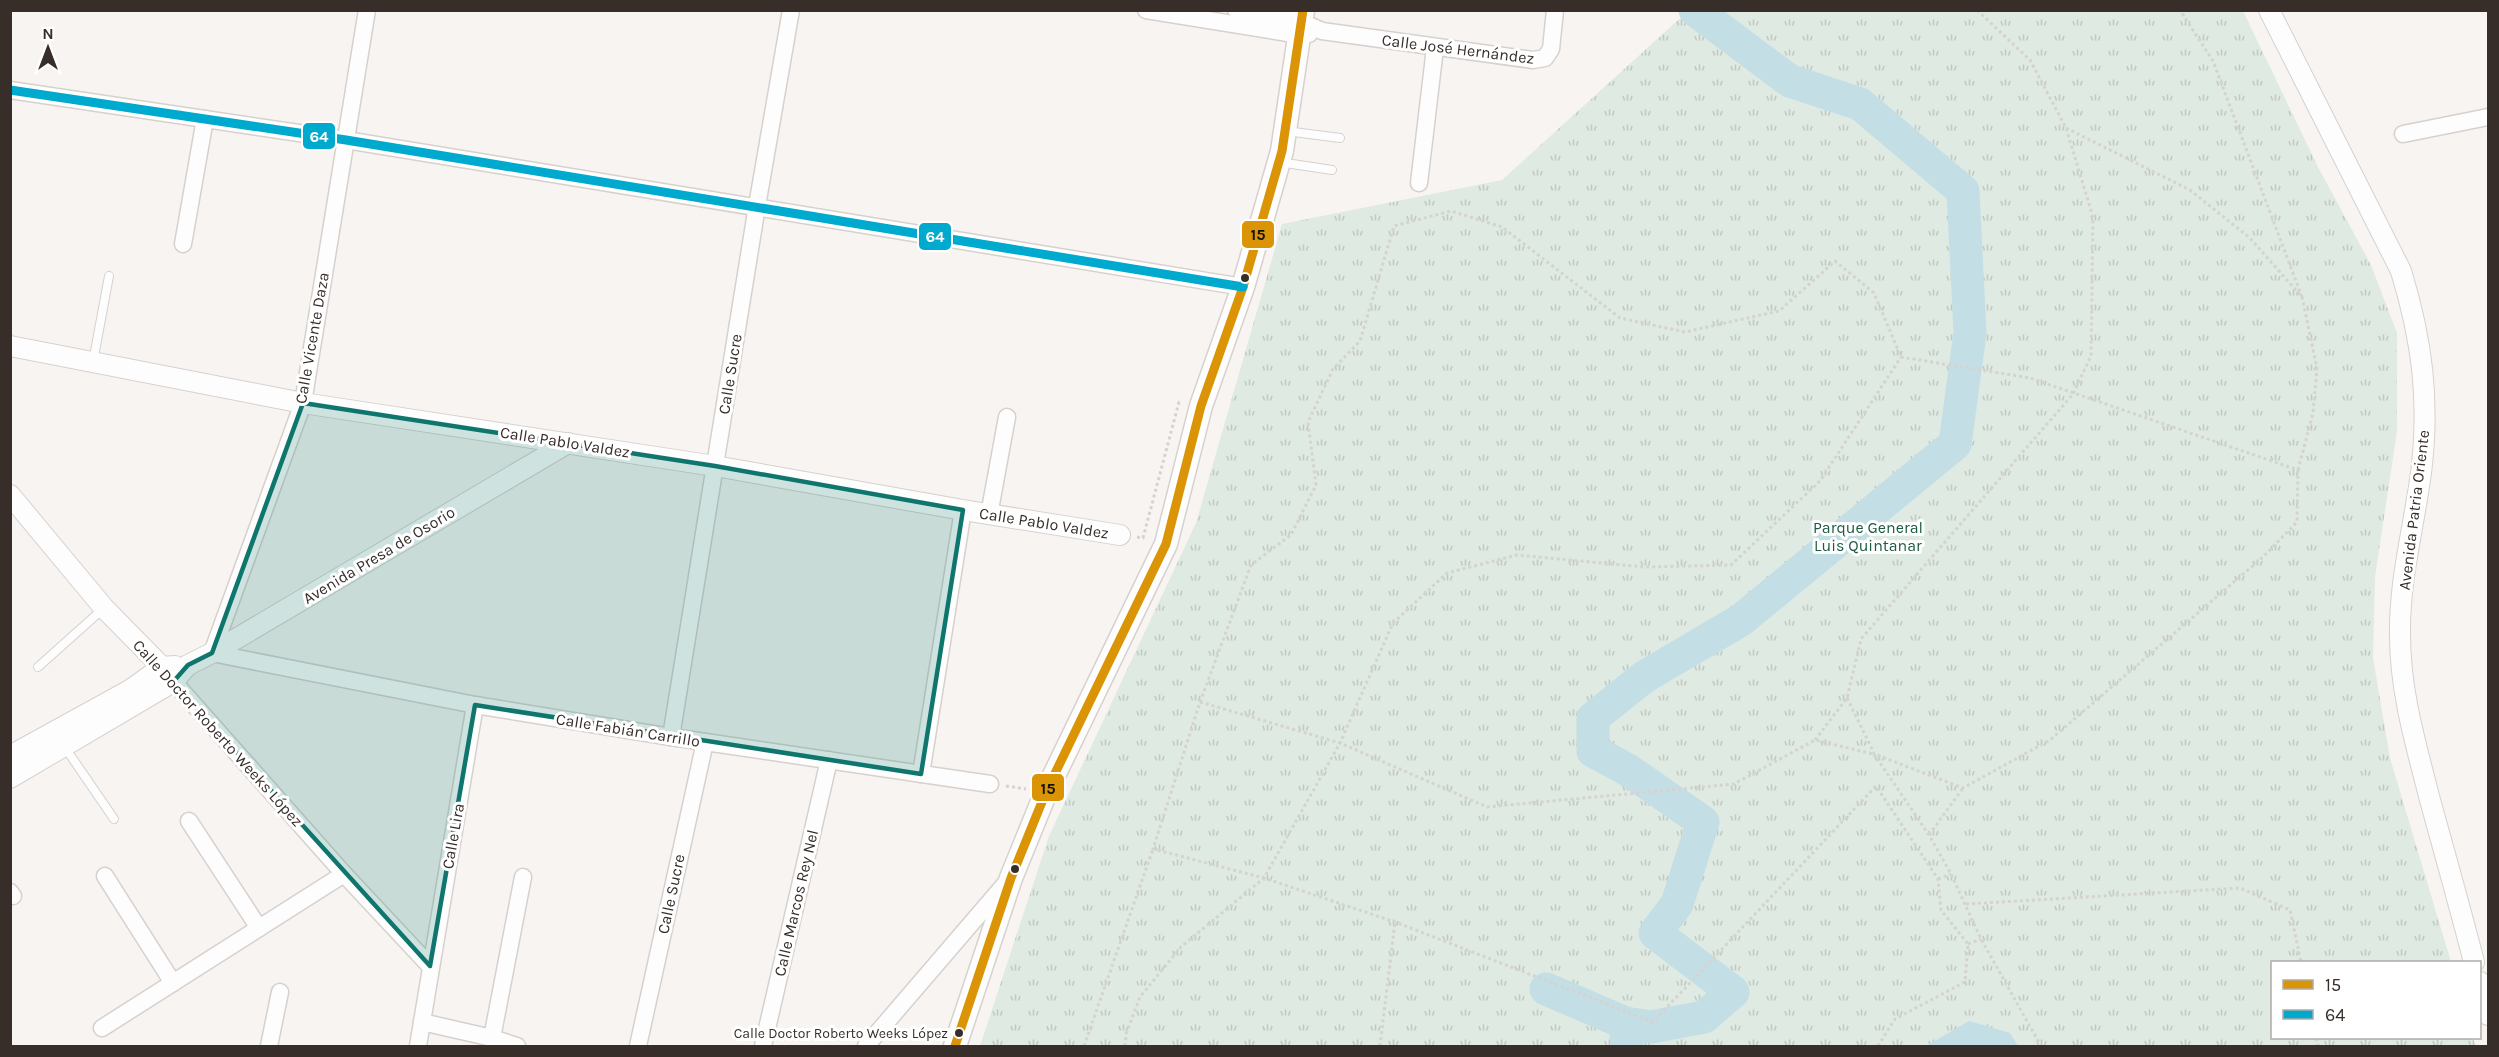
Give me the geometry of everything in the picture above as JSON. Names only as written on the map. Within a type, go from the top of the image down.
[{"type":"main road","points":[[955,1047],[1011,878],[1046,792],[1166,544],[1201,406],[1243,287],[1279,162],[1307,25]]},
{"type":"street","name":"Calle Vicente Daza","points":[[212,653],[303,403],[367,10]]},
{"type":"street","name":"Calle Sucre","points":[[671,737],[791,10]]},
{"type":"street","name":"Calle José Hernández","points":[[1146,10],[1307,25]]},
{"type":"street","name":"Calle José Hernández","points":[[1236,10],[1435,48],[1533,60],[1545,58],[1551,49],[1556,10]]},
{"type":"street","name":"Avenida Patria Oriente","points":[[2269,10],[2401,271],[2413,312],[2422,359],[2426,423],[2403,590],[2400,632],[2401,672],[2408,718],[2473,961]]},
{"type":"street","points":[[1419,183],[1435,48]]},
{"type":"street","points":[[10,90],[346,140],[1243,287]]},
{"type":"street","points":[[2403,134],[2488,117]]},
{"type":"street","points":[[183,244],[205,118]]},
{"type":"street","name":"Calle Pablo Valdez","points":[[10,346],[303,403],[715,466],[989,515],[1120,535]]},
{"type":"street","points":[[989,515],[1007,417]]},
{"type":"street","name":"Avenida Presa de Osorio","points":[[10,778],[64,746],[167,674],[212,653],[568,443]]},
{"type":"street","name":"Calle Doctor Roberto Weeks López","points":[[10,495],[104,608],[167,674],[344,874],[430,966]]},
{"type":"street","points":[[921,774],[963,510]]},
{"type":"street","name":"Calle Fabián Carrillo","points":[[212,653],[476,705],[671,737],[990,784]]},
{"type":"street","points":[[10,756],[130,690],[167,674]]},
{"type":"street","name":"Calle Lira","points":[[418,1047],[476,705]]},
{"type":"street","name":"Calle Sucre","points":[[638,1047],[705,742]]},
{"type":"street","name":"Calle Marcos Rey Nel","points":[[763,1047],[829,760]]},
{"type":"street","points":[[189,820],[259,928]]},
{"type":"street","points":[[102,1028],[344,874]]},
{"type":"street","points":[[105,876],[173,983]]},
{"type":"street","points":[[492,1038],[523,877]]},
{"type":"street","points":[[866,1047],[1011,878]]},
{"type":"street","points":[[2481,986],[2488,1015]]},
{"type":"street","points":[[268,1046],[280,993]]},
{"type":"street","points":[[422,1022],[492,1038],[517,1047]]},
{"type":"lane","points":[[1285,131],[1340,138]]},
{"type":"lane","points":[[1279,162],[1332,170]]},
{"type":"lane","points":[[93,362],[109,276]]},
{"type":"lane","points":[[38,667],[104,608]]},
{"type":"lane","points":[[64,746],[114,819]]},
{"type":"path","points":[[1200,702],[1340,743],[1487,807],[1734,784],[1815,740],[1847,698],[1861,639],[2073,394],[2091,356],[2093,217],[2066,128],[2030,60],[1977,10]]},
{"type":"path","points":[[1929,835],[1963,788],[2050,740],[2263,557],[2297,522],[2298,470],[2313,413],[2317,368],[2302,297],[2213,61],[2180,10]]},
{"type":"path","points":[[2066,128],[2190,190],[2250,238],[2302,297]]},
{"type":"path","points":[[1084,1047],[1153,849],[1200,702],[1251,565],[1291,535],[1316,485],[1308,422],[1333,369],[1360,341],[1394,226],[1451,212],[1503,227],[1620,318],[1685,332],[1779,311],[1835,261],[1874,293],[1901,357]]},
{"type":"path","points":[[1901,357],[2030,378],[2298,470]]},
{"type":"path","points":[[1125,1047],[1126,1034],[1140,997],[1181,947],[1264,878],[1340,743],[1394,623],[1447,573],[1517,555],[1644,567],[1731,565],[1820,481],[1901,357]]},
{"type":"path","points":[[1120,535],[1143,538],[1179,402],[1201,406]]},
{"type":"path","points":[[1847,698],[1874,754],[1929,835],[1951,874],[1980,939],[2040,1047]]},
{"type":"path","points":[[1815,740],[1874,754],[1963,788]]},
{"type":"path","points":[[990,784],[1046,792]]},
{"type":"path","points":[[1153,849],[1264,878],[1395,922],[1653,1022],[1876,786],[1938,879],[1941,910],[1968,944],[1965,982],[1895,1019],[1878,1047]]},
{"type":"path","points":[[1938,879],[1951,874]]},
{"type":"path","points":[[1965,904],[2240,888],[2290,910],[2301,961]]},
{"type":"path","points":[[1380,1047],[1395,922]]},
{"type":"path","points":[[1968,944],[1980,939]]},
{"type":"highlighted area","points":[[303,403],[715,466],[963,510],[921,774],[475,705],[430,966],[173,682],[188,665],[212,653]]},
{"type":"green space","name":"Parque General Luis Quintanar","points":[[1688,11],[2243,11],[2318,167],[2371,265],[2397,333],[2397,431],[2375,577],[2373,658],[2390,758],[2451,961],[2271,961],[2271,1039],[2473,1039],[2476,1046],[980,1046],[1049,836],[1196,523],[1282,224],[1502,180]]},
{"type":"water","points":[[1969,1021],[2010,1033],[2018,1046],[1926,1046]]},
{"type":"waterway","points":[[1625,1023],[1651,1027],[1704,1017],[1733,992],[1655,933],[1677,904],[1703,822],[1628,770],[1593,751],[1593,718],[1644,677],[1741,620],[1955,444],[1970,333],[1963,191],[1860,104],[1790,81],[1695,10]]},
{"type":"waterway","points":[[1546,989],[1625,1023],[1627,1045]]},
{"type":"transit line","name":"15","points":[[955,1046],[1011,878],[1046,792],[1166,544],[1201,406],[1243,287],[1282,151],[1303,10]]},
{"type":"transit line","name":"64","points":[[10,90],[346,140],[1243,287]]},
{"type":"place","name":"Calle Doctor Roberto Weeks López","points":[[959,1033]]}]
